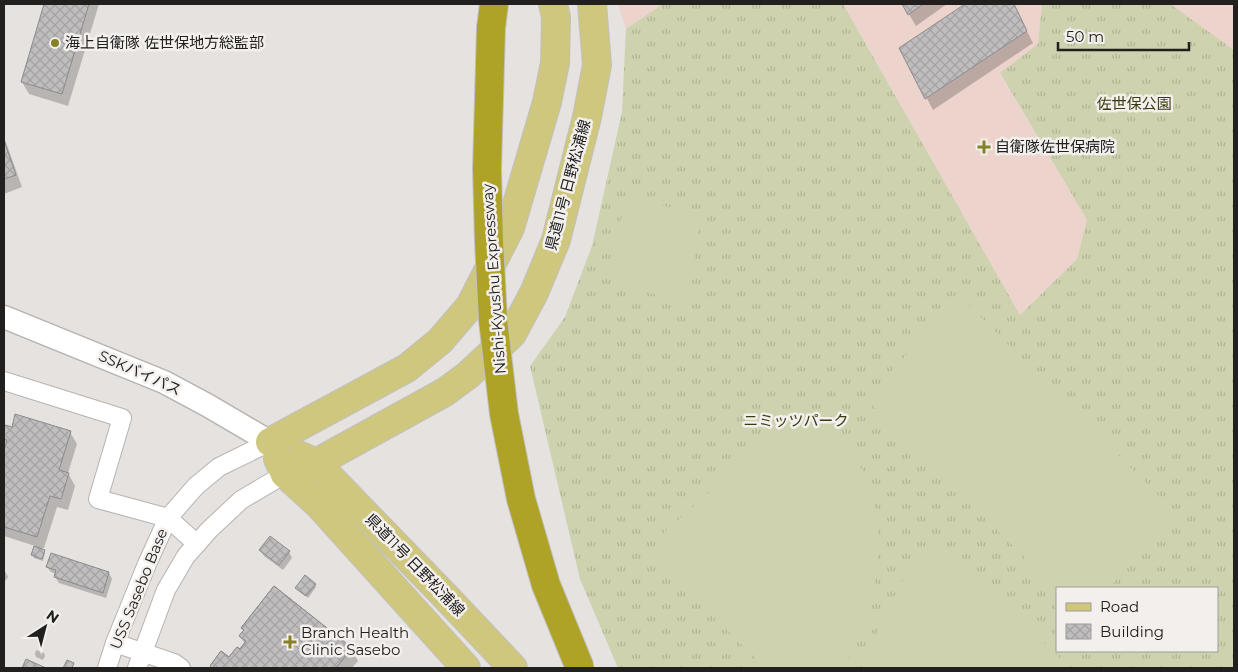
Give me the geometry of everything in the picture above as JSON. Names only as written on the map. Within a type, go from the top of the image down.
[{"type":"highway","name":"Nishi-Kyushu Expressway","points":[[492,12],[487,169],[489,242],[493,320],[504,414],[521,499],[546,585],[580,668]]},
{"type":"main road","points":[[270,442],[408,368],[440,340],[470,306],[510,228],[547,102],[556,63],[556,17],[553,4]]},
{"type":"main road","name":"県道11号 日野松浦線","points":[[285,474],[316,463],[445,392],[468,375],[512,334],[534,293],[556,240],[587,116],[597,65],[592,4]]},
{"type":"main road","name":"県道11号 日野松浦線","points":[[270,442],[316,463],[513,668]]},
{"type":"main road","name":"県道11号 日野松浦線","points":[[270,442],[285,474],[319,505],[466,668]]},
{"type":"street","name":"SSKバイパス","points":[[4,317],[164,382],[270,442]]},
{"type":"street","points":[[4,381],[122,418],[98,499],[168,518],[197,544]]},
{"type":"street","name":"USS Sasebo Base","points":[[106,668],[147,564],[168,518],[196,486],[219,467],[270,442]]},
{"type":"street","name":"USS Sasebo Base","points":[[137,668],[166,590],[186,556],[241,500],[285,474]]},
{"type":"street","points":[[115,643],[174,663],[181,668]]},
{"type":"shaded area","points":[[618,4],[663,4],[626,29]]},
{"type":"shaded area","name":"自衛隊佐世保病院","points":[[843,4],[1042,4],[1038,44],[1000,74],[1087,220],[1077,259],[1020,315]]},
{"type":"shaded area","points":[[1170,4],[1234,4],[1234,50],[1232,49]]},
{"type":"green space","name":"ニミッツパーク","points":[[663,4],[843,4],[1020,315],[1077,259],[1087,220],[1000,73],[1038,44],[1042,4],[1170,4],[1234,50],[1234,668],[618,668],[580,579],[530,366],[565,317],[592,246],[622,112],[626,29]]},
{"type":"green space","points":[[625,197],[700,214],[688,301],[610,285]]},
{"type":"green space","points":[[960,296],[1177,514],[1110,587],[1056,587],[1056,589],[866,399]]},
{"type":"green space","points":[[806,406],[841,436],[850,448],[870,488],[878,530],[877,573],[867,617],[843,668],[765,668],[658,561],[661,535]]},
{"type":"green space","points":[[937,538],[1070,668],[866,668],[869,653],[884,614],[906,575]]},
{"type":"building","name":"海上自衛隊 佐世保地方総監部","points":[[44,4],[89,4],[62,94],[21,82]]},
{"type":"building","points":[[902,4],[923,4],[908,15]]},
{"type":"building","points":[[965,4],[1014,4],[1027,31],[925,99],[899,48]]},
{"type":"building","points":[[4,140],[16,175],[4,179]]},
{"type":"building","points":[[15,414],[71,431],[59,470],[69,473],[61,499],[50,496],[37,537],[4,527],[4,450],[7,440],[4,439],[4,428],[5,425],[12,427]]},
{"type":"building","points":[[270,536],[290,551],[279,565],[259,550]]},
{"type":"building","points":[[34,546],[45,550],[42,559],[31,555]]},
{"type":"building","points":[[51,553],[109,572],[103,593],[54,577],[56,570],[46,567]]},
{"type":"building","points":[[305,575],[316,584],[306,596],[295,588]]},
{"type":"building","points":[[274,586],[352,648],[336,668],[292,668],[255,639],[244,652],[264,668],[212,668],[210,666],[221,651],[229,657],[237,647],[240,649],[246,641],[239,636],[244,630],[241,628]]},
{"type":"building","points":[[274,586],[352,648],[336,668],[212,668],[210,666],[221,651],[229,657],[237,647],[240,649],[246,641],[239,636],[244,630],[241,628]]},
{"type":"building","points":[[26,659],[46,668],[22,668]]},
{"type":"building","points":[[67,660],[74,663],[72,668],[63,668]]},
{"type":"place","name":"海上自衛隊 佐世保地方総監部","points":[[55,43]]},
{"type":"place","name":"自衛隊佐世保病院","points":[[984,147]]},
{"type":"place","name":"Branch Health Clinic Sasebo","points":[[290,642]]},
{"type":"park label","name":"佐世保公園","points":[[1134,104]]}]
